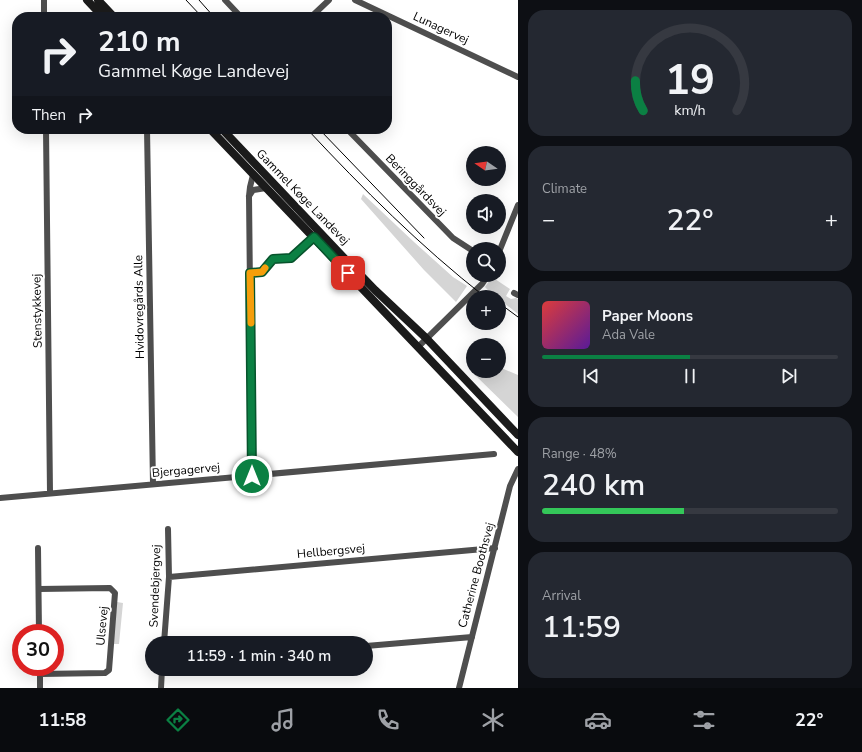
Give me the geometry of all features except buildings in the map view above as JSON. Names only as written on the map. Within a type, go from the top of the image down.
[{"type":"main road","points":[[87,0],[98,12]]},
{"type":"main road","points":[[98,0],[109,12]]},
{"type":"main road","name":"Gammel Køge Landevej","points":[[215,134],[518,452]]},
{"type":"main road","name":"Gammel Køge Landevej","points":[[227,134],[375,290],[426,338],[518,435]]},
{"type":"street","points":[[44,0],[44,12]]},
{"type":"street","points":[[225,0],[236,12]]},
{"type":"street","points":[[316,12],[329,0]]},
{"type":"street","name":"Lunagervej","points":[[355,0],[380,12]]},
{"type":"street","name":"Lunagervej","points":[[392,17],[518,77]]},
{"type":"street","name":"Stenstykkevej","points":[[46,134],[50,493]]},
{"type":"street","name":"Hvidovregårds Alle","points":[[147,134],[152,484]]},
{"type":"street","name":"Beringgårdsvej","points":[[352,134],[453,238],[466,246]]},
{"type":"street","points":[[252,476],[249,196],[253,175]]},
{"type":"street","points":[[249,196],[253,190],[266,188]]},
{"type":"street","points":[[503,242],[518,204]]},
{"type":"street","name":"Gammel Køge Landevej","points":[[250,273],[262,272],[273,259],[291,258],[314,237]]},
{"type":"street","points":[[418,347],[483,282]]},
{"type":"street","name":"Bjergagervej","points":[[0,498],[494,454]]},
{"type":"street","name":"Catherine Boothsvej","points":[[459,688],[510,486],[518,469]]},
{"type":"street","name":"Svendebjergvej","points":[[165,636],[169,577],[168,529]]},
{"type":"street","points":[[38,548],[39,624]]},
{"type":"street","name":"Hellbergsvej","points":[[169,577],[495,548]]},
{"type":"street","name":"Ulsevej","points":[[39,589],[110,588],[115,593],[109,670],[105,673],[64,674]]},
{"type":"street","points":[[373,645],[472,637]]},
{"type":"street","points":[[40,676],[40,688]]},
{"type":"street","points":[[160,688],[161,676]]},
{"type":"shaded area","points":[[363,194],[453,277],[467,286],[456,302],[424,270],[361,199]]},
{"type":"shaded area","points":[[488,282],[500,282],[510,289],[506,296],[506,290],[488,290],[485,287]]},
{"type":"shaded area","points":[[506,296],[511,299],[518,299],[518,314],[506,305]]},
{"type":"shaded area","points":[[506,370],[518,375],[518,417],[478,378],[506,378]]},
{"type":"shaded area","points":[[117,602],[123,603],[119,644],[113,644]]},
{"type":"tram line","points":[[186,0],[197,12]]},
{"type":"tram line","points":[[199,0],[210,12]]},
{"type":"tram line","points":[[312,134],[349,173],[415,237],[476,290]]},
{"type":"tram line","points":[[324,134],[424,238]]},
{"type":"tram line","points":[[506,308],[518,317]]},
{"type":"slow traffic","points":[[251,323],[250,273],[262,272],[265,268]]},
{"type":"route","points":[[252,476],[250,273],[262,272],[273,259],[291,258],[314,237],[348,273]]}]
